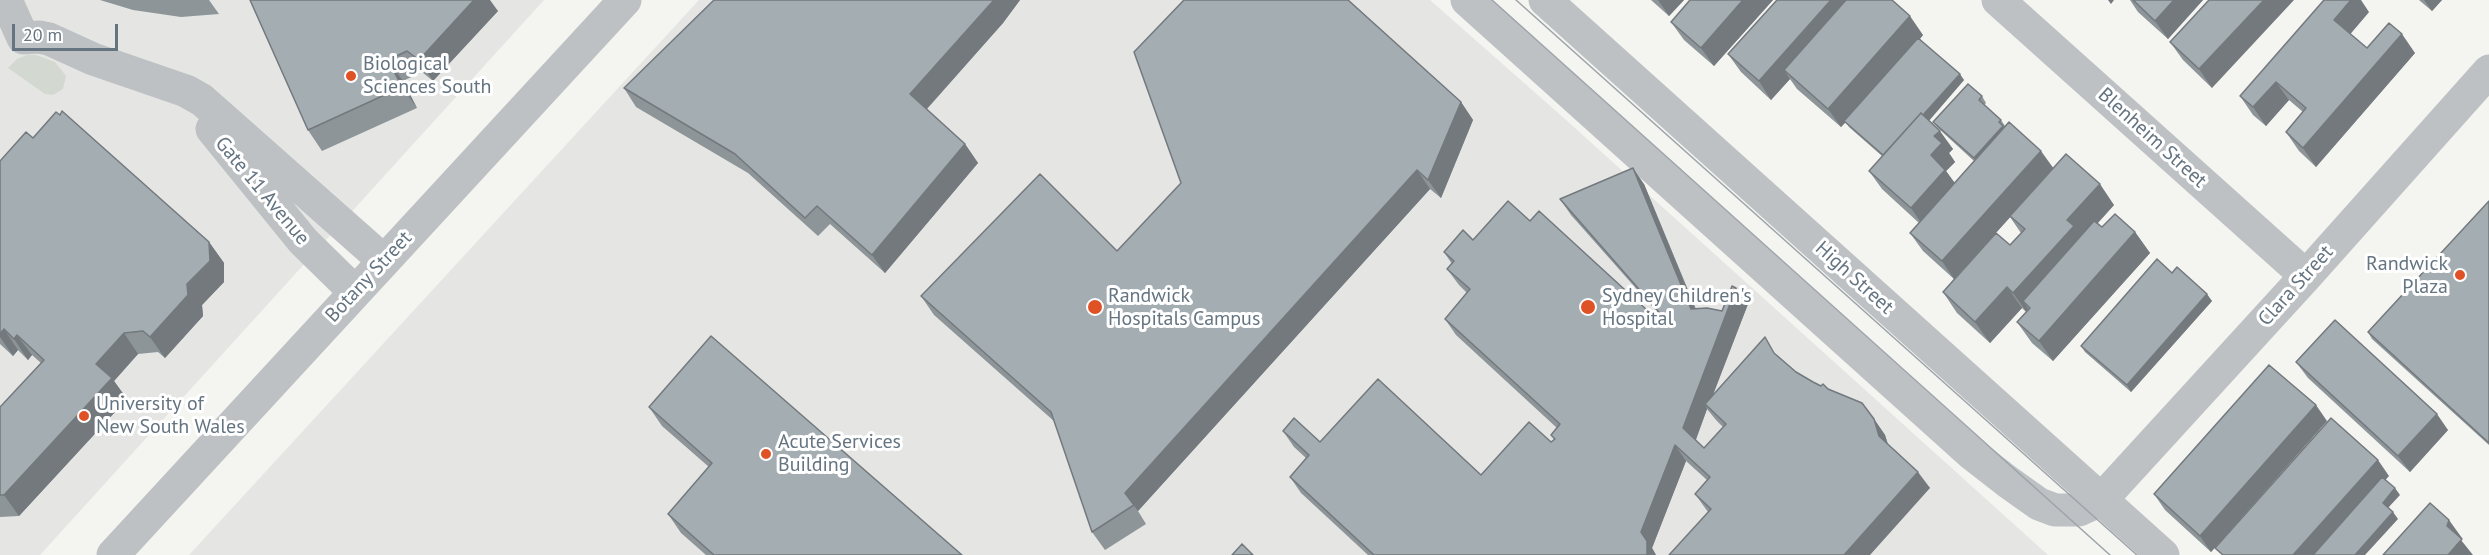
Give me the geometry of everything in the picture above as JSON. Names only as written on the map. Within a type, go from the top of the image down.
[{"type":"street","name":"Gate 11 Avenue","points":[[6,0],[23,38],[49,39],[117,69],[190,93],[213,120],[303,241],[355,292]]},
{"type":"street","name":"Botany Street","points":[[113,555],[625,0]]},
{"type":"street","points":[[1467,0],[1972,454],[2034,501],[2050,508],[2068,511],[2090,507],[2101,500]]},
{"type":"street","name":"High Street","points":[[1545,0],[2163,555]]},
{"type":"street","name":"Blenheim Street","points":[[1998,0],[2306,276]]},
{"type":"street","name":"Clara Street","points":[[2101,500],[2489,71]]},
{"type":"street","name":"Gate 11 Avenue","points":[[213,120],[335,216],[384,261]]},
{"type":"shaded area","name":"University of New South Wales","points":[[0,0],[544,0],[40,555],[0,555]]},
{"type":"shaded area","name":"Randwick Hospitals Campus","points":[[699,0],[1430,0],[2048,555],[189,555]]},
{"type":"shaded area","points":[[27,55],[36,55],[55,62],[66,76],[63,89],[53,95],[45,94],[8,68],[17,59]]},
{"type":"building","name":"Biological Sciences South","points":[[250,0],[474,0],[419,60],[407,51],[388,60],[402,87],[308,130]]},
{"type":"building","points":[[714,0],[994,0],[910,94],[965,144],[872,255],[817,206],[805,218],[735,154],[624,88]]},
{"type":"building","points":[[1184,0],[1348,0],[1461,102],[1428,180],[1417,170],[1125,493],[1134,505],[1092,532],[1051,412],[921,296],[1040,174],[1117,251],[1181,183],[1134,52]]},
{"type":"building","points":[[1690,0],[1743,0],[1701,48],[1671,22]]},
{"type":"building","points":[[1777,0],[1831,0],[1759,81],[1728,54]]},
{"type":"building","points":[[1846,0],[1892,0],[1910,16],[1828,109],[1784,70]]},
{"type":"building","points":[[2133,0],[2174,0],[2155,21]]},
{"type":"building","points":[[2209,0],[2264,0],[2199,69],[2170,42]]},
{"type":"building","points":[[2324,0],[2351,0],[2334,20],[2367,48],[2389,23],[2402,34],[2303,148],[2286,132],[2306,108],[2276,82],[2253,107],[2240,96]]},
{"type":"building","points":[[1918,38],[1960,74],[1883,155],[1844,121]]},
{"type":"building","points":[[1968,84],[1982,96],[1979,100],[2001,120],[1999,122],[2003,126],[1974,158],[1933,122]]},
{"type":"building","points":[[62,111],[209,242],[210,261],[187,284],[188,295],[150,337],[143,331],[124,333],[96,364],[112,378],[4,495],[0,495],[0,407],[44,360],[17,335],[14,339],[4,329],[0,334],[0,161],[26,132],[33,138],[56,112],[60,115]]},
{"type":"building","points":[[1921,113],[1940,131],[1934,136],[1942,143],[1931,155],[1945,170],[1911,208],[1869,171]]},
{"type":"building","points":[[2009,122],[2041,151],[1942,261],[1910,233]]},
{"type":"building","points":[[2066,154],[2100,184],[2067,220],[2074,226],[2013,293],[2007,287],[1975,322],[1943,292],[1996,233],[2010,245],[2025,229],[2010,216]]},
{"type":"building","name":"Sydney Children's Hospital","points":[[1633,168],[1691,309],[1707,308],[1722,311],[1732,286],[1736,288],[1683,428],[1704,448],[1726,424],[1705,404],[1765,337],[1774,353],[1796,372],[1821,386],[1823,384],[1828,389],[1862,403],[1874,419],[1879,436],[1918,472],[1844,555],[1669,555],[1711,509],[1695,494],[1710,477],[1675,445],[1641,532],[1647,541],[1647,555],[1374,555],[1290,477],[1309,455],[1283,431],[1294,418],[1320,442],[1378,379],[1481,475],[1529,422],[1551,442],[1555,439],[1551,435],[1560,424],[1445,319],[1470,289],[1447,269],[1454,261],[1444,252],[1463,230],[1473,240],[1508,201],[1530,221],[1539,211],[1660,322],[1665,319],[1560,199]]},
{"type":"building","name":"Randwick Plaza","points":[[2489,201],[2489,443],[2368,332]]},
{"type":"building","points":[[2115,214],[2135,232],[2039,341],[2017,322],[2030,308],[2023,301],[2094,221],[2102,227]]},
{"type":"building","points":[[2157,259],[2172,273],[2177,267],[2207,294],[2127,385],[2081,346]]},
{"type":"building","points":[[2335,320],[2437,414],[2398,456],[2296,362]]},
{"type":"building","name":"Acute Services Building","points":[[711,336],[962,555],[714,555],[668,514],[712,463],[649,407]]},
{"type":"building","points":[[2269,365],[2316,405],[2200,536],[2154,494]]},
{"type":"building","points":[[2331,418],[2378,460],[2293,555],[2223,555],[2215,548]]},
{"type":"building","points":[[2382,477],[2395,488],[2383,503],[2393,512],[2355,555],[2313,555]]},
{"type":"building","points":[[2430,503],[2449,520],[2447,526],[2462,539],[2448,555],[2383,555]]},
{"type":"building","points":[[1242,544],[1253,555],[1232,555]]},
{"type":"tram line","points":[[1492,0],[2110,555]]},
{"type":"tram line","points":[[1516,0],[2137,555]]},
{"type":"place","name":"Biological Sciences South","points":[[351,76]]},
{"type":"place","name":"Randwick Plaza","points":[[2460,275]]},
{"type":"place","name":"Randwick Hospitals Campus","points":[[1095,307]]},
{"type":"place","name":"Sydney Children's Hospital","points":[[1588,307]]},
{"type":"place","name":"University of New South Wales","points":[[84,416]]},
{"type":"place","name":"Acute Services Building","points":[[766,454]]}]
